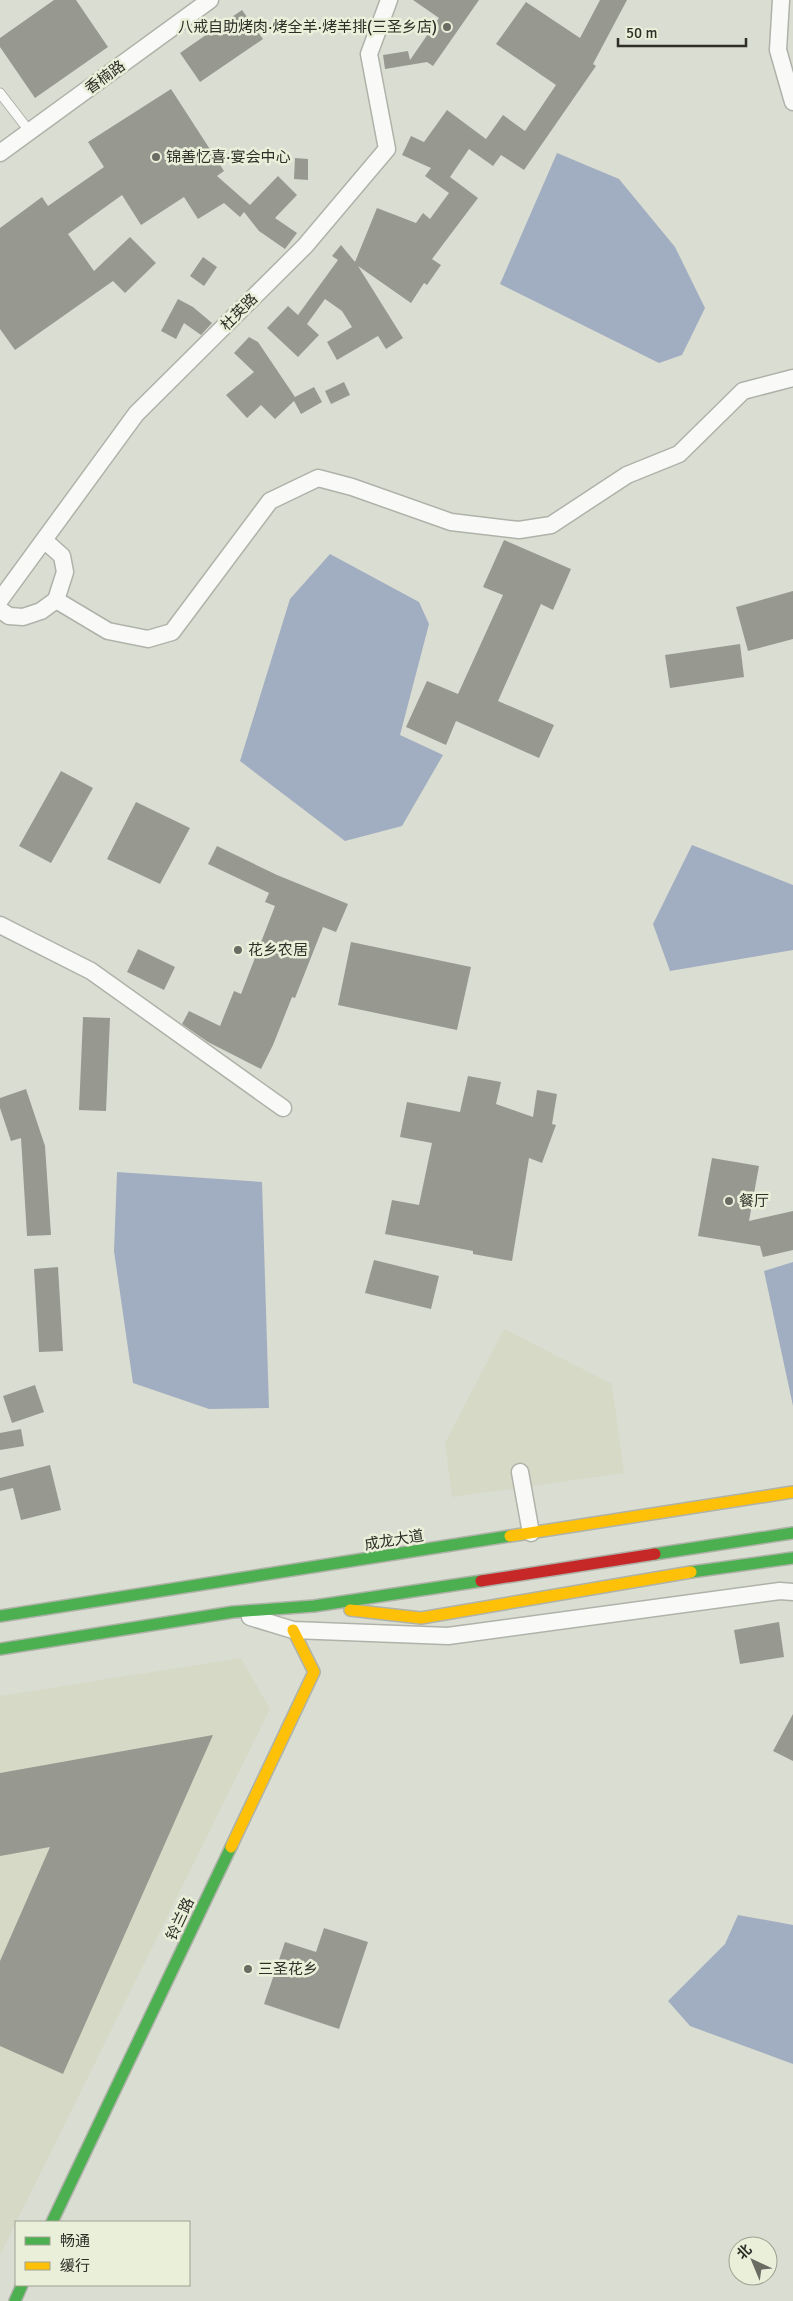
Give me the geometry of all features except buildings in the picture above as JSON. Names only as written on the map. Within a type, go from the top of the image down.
[{"type":"main road","name":"成龙大道","points":[[0,1616],[793,1492]]},
{"type":"main road","points":[[0,1649],[234,1612],[314,1606],[793,1533]]},
{"type":"main road","points":[[314,1606],[421,1618],[721,1567],[793,1558]]},
{"type":"main road","name":"铃兰路","points":[[52,2221],[314,1672],[293,1630]]},
{"type":"main road","points":[[15,2301],[22,2286]]},
{"type":"street","name":"香楠路","points":[[0,153],[210,0]]},
{"type":"street","name":"杜英路","points":[[0,600],[136,414],[305,246],[387,148],[369,54],[389,0]]},
{"type":"street","points":[[781,0],[778,50],[793,102]]},
{"type":"street","points":[[56,600],[108,631],[148,639],[172,632],[270,501],[318,478],[352,487],[451,522],[519,530],[552,525],[627,475],[679,454],[743,391],[793,378]]},
{"type":"street","points":[[0,610],[9,616],[23,617],[40,611],[56,600],[65,572],[62,556],[44,540]]},
{"type":"street","points":[[0,925],[91,971],[283,1108]]},
{"type":"street","points":[[520,1472],[531,1533]]},
{"type":"street","points":[[234,1612],[293,1630],[448,1636],[780,1591],[793,1592]]},
{"type":"lane","points":[[0,93],[30,132]]},
{"type":"shaded area","points":[[504,1329],[612,1384],[624,1473],[452,1497],[445,1443]]},
{"type":"shaded area","points":[[241,1658],[270,1709],[17,2221],[15,2221],[0,2255],[0,1696]]},
{"type":"water","points":[[557,153],[619,179],[675,247],[705,308],[682,355],[659,363],[500,284]]},
{"type":"water","points":[[330,554],[419,602],[429,624],[400,735],[443,755],[402,826],[345,841],[240,761],[290,599]]},
{"type":"water","points":[[692,845],[793,885],[793,950],[670,971],[653,924]]},
{"type":"water","points":[[117,1172],[262,1182],[269,1408],[209,1409],[133,1383],[114,1251]]},
{"type":"water","points":[[793,1262],[793,1406],[764,1271]]},
{"type":"water","points":[[738,1915],[793,1925],[793,2064],[690,2026],[668,2001],[725,1944]]},
{"type":"traffic: fast","points":[[655,1554],[793,1533]]},
{"type":"traffic: fast","points":[[0,1616],[510,1536]]},
{"type":"traffic: fast","points":[[691,1572],[793,1558]]},
{"type":"traffic: fast","points":[[0,1649],[233,1612],[314,1606],[481,1581]]},
{"type":"traffic: fast","points":[[52,2221],[231,1847]]},
{"type":"traffic: fast","points":[[15,2301],[22,2286]]},
{"type":"traffic: slow","points":[[510,1536],[793,1492]]},
{"type":"traffic: slow","points":[[350,1610],[421,1618],[691,1572]]},
{"type":"traffic: slow","points":[[231,1847],[314,1672],[293,1630]]},
{"type":"traffic: jam","points":[[481,1581],[655,1554]]},
{"type":"place","name":"八戒自助烤肉·烤全羊·烤羊排(三圣乡店)","points":[[447,27]]},
{"type":"place","name":"锦善忆喜·宴会中心","points":[[156,157]]},
{"type":"place","name":"花乡农居","points":[[238,950]]},
{"type":"place","name":"餐厅","points":[[729,1201]]},
{"type":"place","name":"三圣花乡","points":[[248,1969]]}]
